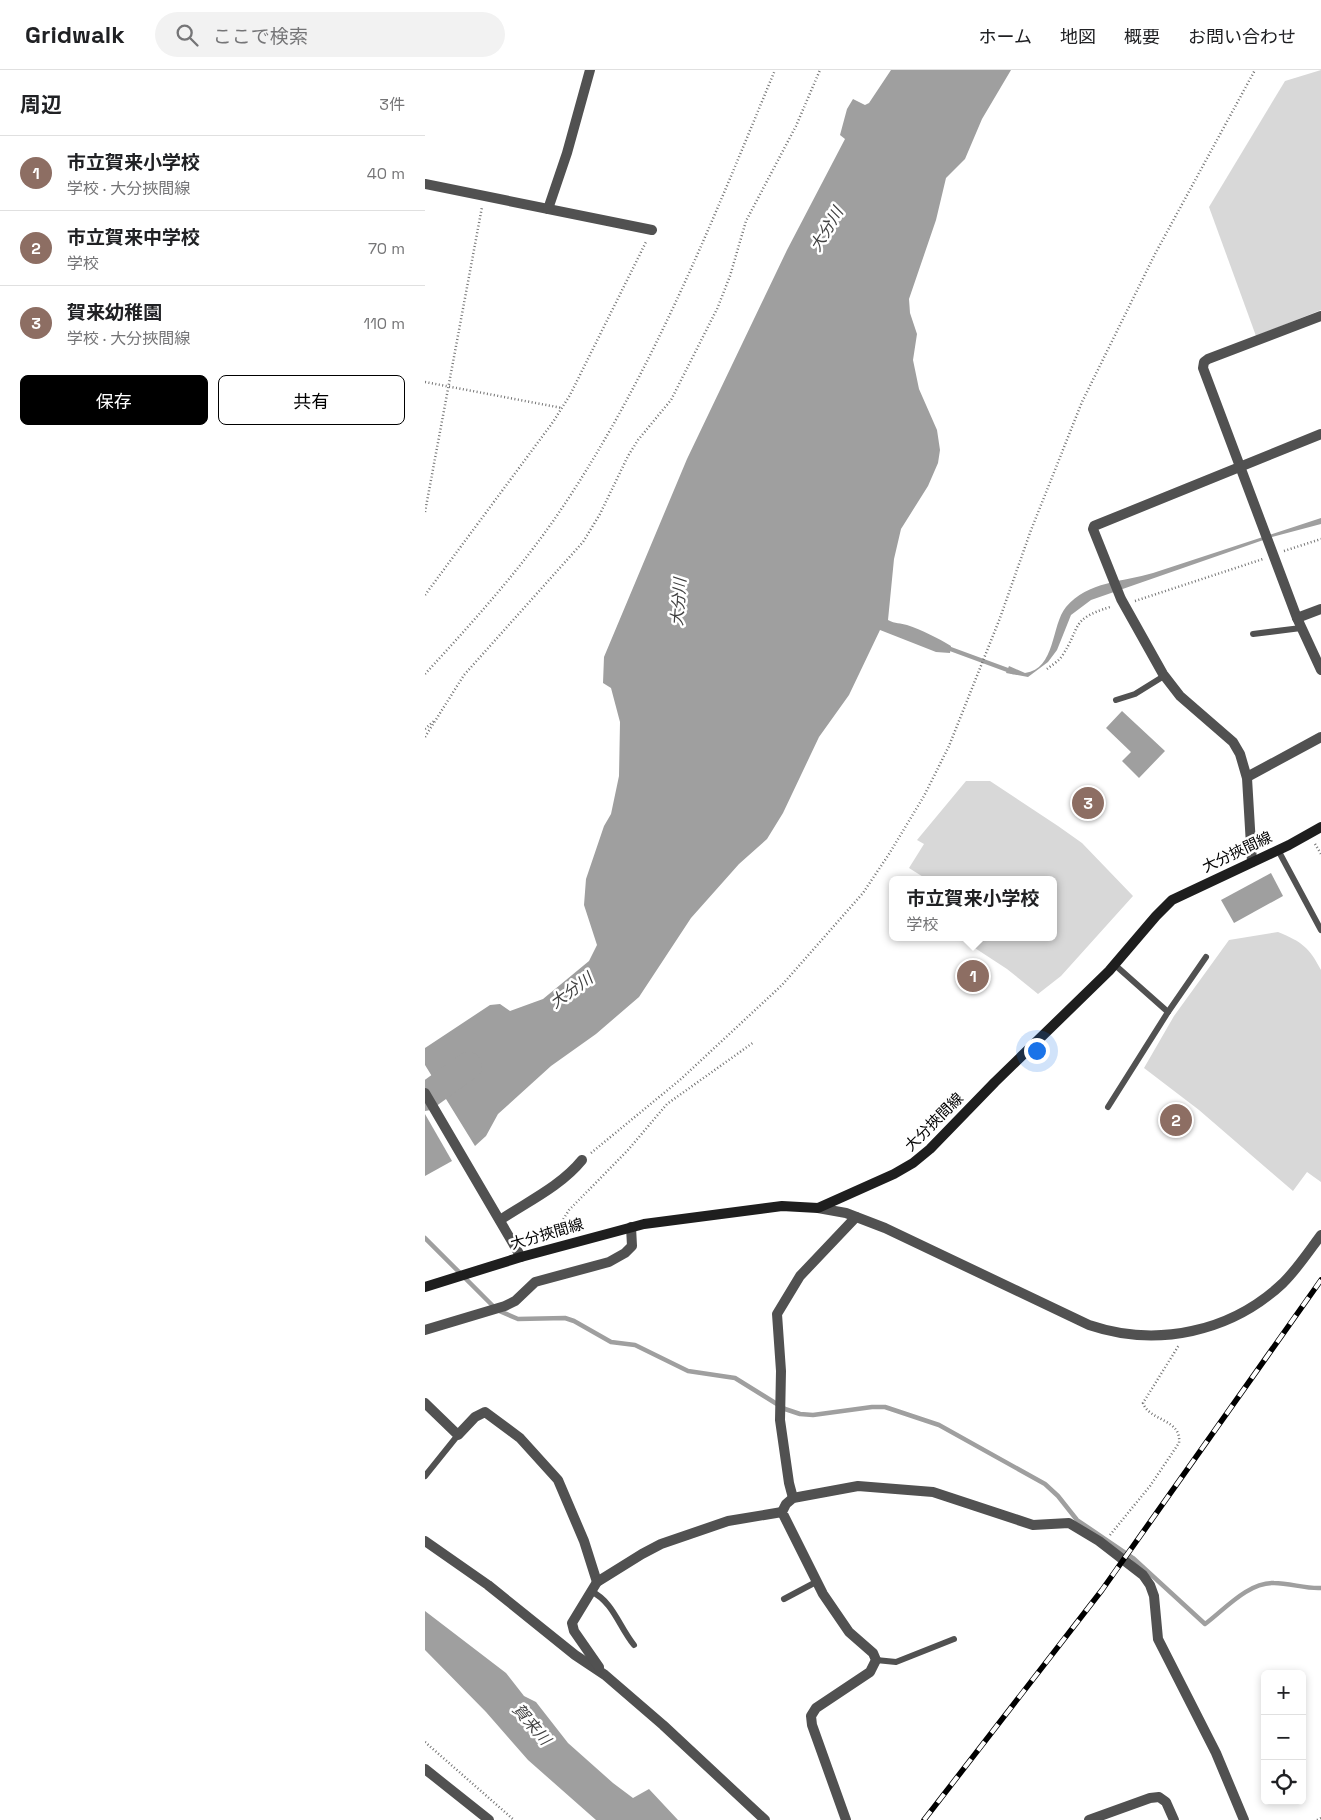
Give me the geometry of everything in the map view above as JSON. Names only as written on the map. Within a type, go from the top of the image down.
[{"type":"main road","name":"大分挾間線","points":[[425,1287],[521,1257],[631,1227],[775,1207],[797,1206],[818,1208],[888,1177],[923,1156],[1115,965],[1155,916],[1172,900],[1278,850],[1321,827]]},
{"type":"street","points":[[548,209],[567,154],[590,70]]},
{"type":"street","points":[[425,184],[652,230]]},
{"type":"street","points":[[1321,316],[1204,362],[1203,371],[1297,618],[1321,670]]},
{"type":"street","points":[[1252,862],[1247,777],[1240,754],[1233,742],[1181,696],[1164,676],[1123,602],[1093,529],[1094,526],[1321,434]]},
{"type":"street","points":[[1297,618],[1321,609]]},
{"type":"street","points":[[1247,777],[1321,737]]},
{"type":"street","points":[[425,1093],[521,1257]]},
{"type":"street","points":[[498,1216],[557,1183],[574,1170],[582,1160]]},
{"type":"street","points":[[818,1208],[856,1217],[885,1228],[1074,1319],[1102,1329],[1144,1335],[1193,1332],[1243,1313],[1284,1282],[1321,1235]]},
{"type":"street","points":[[793,1498],[780,1420],[781,1371],[777,1314],[800,1276],[856,1217]]},
{"type":"street","points":[[425,1330],[505,1306],[541,1280],[615,1259],[632,1246],[631,1227]]},
{"type":"street","points":[[425,1403],[457,1435],[475,1417],[481,1413],[488,1412],[514,1433],[547,1466],[558,1480],[573,1511],[594,1586]]},
{"type":"street","points":[[782,1512],[786,1504],[793,1498],[858,1486],[933,1492],[1033,1525],[1069,1522],[1143,1575],[1150,1584],[1154,1596],[1158,1638],[1216,1753],[1244,1820]]},
{"type":"street","points":[[605,1675],[572,1627],[573,1619],[594,1586],[661,1544],[728,1521],[782,1512]]},
{"type":"street","points":[[782,1512],[816,1582],[846,1628],[873,1653],[876,1660],[870,1672],[816,1708],[811,1716],[812,1725],[846,1820]]},
{"type":"street","points":[[425,1540],[488,1585],[575,1655],[605,1675],[663,1725],[765,1820]]},
{"type":"street","points":[[425,1769],[482,1818]]},
{"type":"street","points":[[1089,1820],[1150,1798],[1159,1797],[1166,1802],[1174,1820]]},
{"type":"lane","points":[[1253,634],[1301,628]]},
{"type":"lane","points":[[1116,700],[1135,694],[1164,676]]},
{"type":"lane","points":[[1278,850],[1321,930]]},
{"type":"lane","points":[[1108,1107],[1168,1012],[1206,957]]},
{"type":"lane","points":[[1115,965],[1168,1012]]},
{"type":"lane","points":[[425,1476],[457,1435]]},
{"type":"lane","points":[[784,1599],[816,1582]]},
{"type":"lane","points":[[594,1586],[606,1599],[623,1632],[634,1645]]},
{"type":"lane","points":[[876,1660],[896,1662],[954,1639]]},
{"type":"path","points":[[425,674],[466,629],[557,515],[620,412],[654,349],[705,239],[775,70]]},
{"type":"path","points":[[425,737],[464,675],[583,542],[601,514],[628,456],[671,400],[717,309],[730,276],[746,221],[796,126],[820,70]]},
{"type":"path","points":[[582,1160],[681,1079],[782,985],[863,893],[889,854],[924,796],[949,746],[1082,402],[1159,245],[1255,70]]},
{"type":"path","points":[[425,512],[484,196]]},
{"type":"path","points":[[425,595],[528,458],[562,408],[652,230]]},
{"type":"path","points":[[425,382],[562,408]]},
{"type":"path","points":[[1047,669],[1062,657],[1080,622],[1095,612],[1271,551],[1321,539]]},
{"type":"path","points":[[425,729],[437,718]]},
{"type":"path","points":[[554,1234],[569,1210],[634,1144],[667,1104],[754,1042]]},
{"type":"path","points":[[1102,1544],[1150,1486],[1179,1443],[1179,1435],[1174,1428],[1145,1409],[1143,1403],[1180,1344]]},
{"type":"path","points":[[425,1742],[514,1820]]},
{"type":"path","points":[[1317,1820],[1321,1818]]},
{"type":"shaded area","points":[[1321,70],[1321,310],[1256,336],[1209,207],[1285,81]]},
{"type":"shaded area","points":[[966,781],[990,781],[1082,843],[1133,896],[1061,976],[1038,994],[1007,969],[964,941],[1057,941],[1057,876],[922,876],[909,868],[924,844],[917,840]]},
{"type":"shaded area","points":[[1278,932],[1304,946],[1313,956],[1321,970],[1321,1182],[1307,1172],[1293,1191],[1199,1110],[1144,1068],[1174,1016],[1229,940]]},
{"type":"water","points":[[891,70],[1011,70],[982,119],[965,159],[946,178],[936,220],[909,299],[910,313],[917,334],[913,360],[919,389],[937,430],[940,450],[938,463],[928,486],[901,529],[894,559],[888,620],[913,627],[941,640],[951,646],[950,653],[936,652],[880,630],[849,695],[819,737],[783,813],[767,839],[739,864],[691,918],[639,997],[596,1034],[551,1066],[498,1114],[486,1136],[475,1146],[425,1065],[425,1048],[490,1005],[500,1004],[510,1011],[543,999],[589,961],[597,945],[584,905],[586,879],[604,826],[611,814],[619,776],[620,722],[611,688],[603,683],[604,657],[687,459],[787,250],[845,139],[840,135],[847,109],[853,99],[865,105],[869,103]]},
{"type":"water","points":[[1321,518],[1321,524],[1272,537],[1091,600],[1071,615],[1057,650],[1048,662],[1028,677],[1006,673],[1009,666],[1025,673],[1035,670],[1042,664],[1048,655],[1061,615],[1066,607],[1075,598],[1095,587],[1153,573]]},
{"type":"water","points":[[1122,711],[1165,751],[1139,778],[1122,761],[1131,752],[1106,728]]},
{"type":"water","points":[[1271,873],[1283,896],[1234,923],[1221,900]]},
{"type":"water","points":[[425,1114],[452,1161],[425,1176]]},
{"type":"water","name":"賀来川","points":[[425,1611],[506,1673],[524,1696],[536,1702],[568,1743],[613,1783],[633,1798],[649,1789],[678,1820],[596,1820],[528,1760],[486,1712],[425,1650]]},
{"type":"waterway","points":[[945,647],[1013,672]]},
{"type":"waterway","name":"大分川","points":[[425,1097],[468,1066]]},
{"type":"waterway","points":[[425,1238],[497,1310],[518,1319],[565,1318],[574,1321],[611,1342],[635,1345],[688,1371],[735,1378],[785,1409],[800,1414],[813,1415],[885,1407],[939,1425],[1045,1484],[1058,1496],[1077,1520],[1133,1558],[1205,1624],[1237,1598],[1264,1584],[1280,1583],[1321,1588]]},
{"type":"railway","points":[[924,1820],[1102,1590],[1321,1280]]},
{"type":"place","name":"賀来幼稚園","points":[[1088,803]]},
{"type":"place","name":"市立賀来小学校","points":[[973,976]]},
{"type":"place","name":"市立賀来中学校","points":[[1176,1120]]}]
